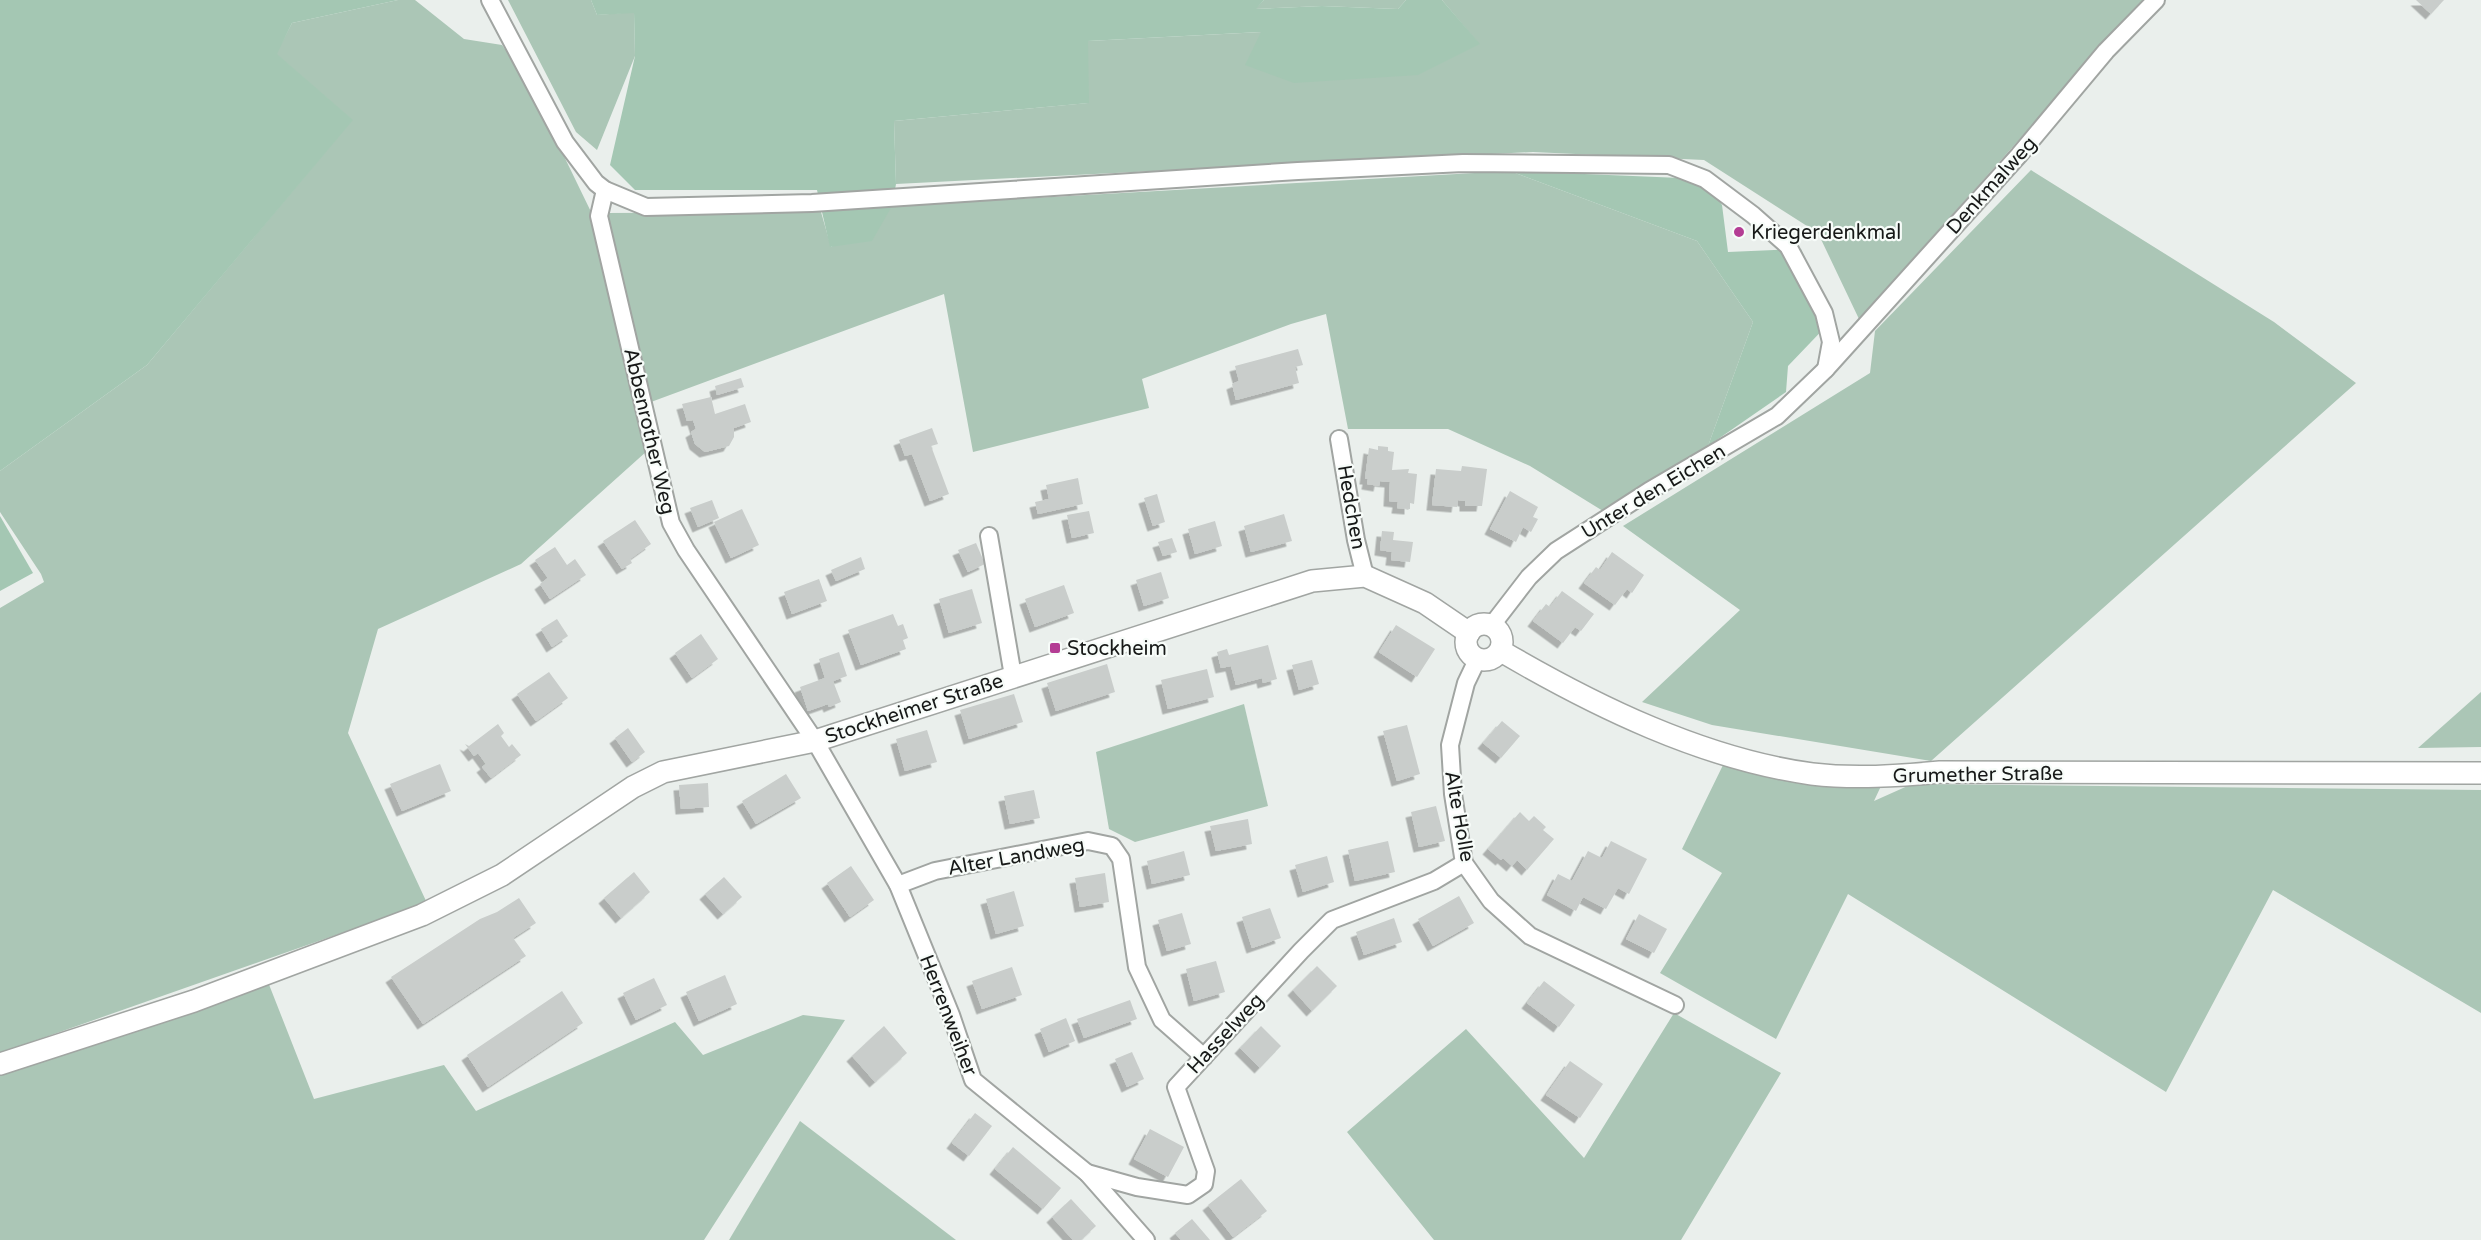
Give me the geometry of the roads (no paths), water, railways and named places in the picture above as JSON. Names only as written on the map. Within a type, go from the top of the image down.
[{"type":"street","points":[[490,0],[565,142],[596,183],[605,190],[646,207],[812,203],[1298,171],[1463,163],[1669,165],[1705,179],[1753,215],[1788,246],[1824,313],[1831,342],[1826,369]]},
{"type":"street","name":"Denkmalweg","points":[[1826,369],[2019,155],[2106,51],[2156,0]]},
{"type":"street","name":"Abbenrother Weg","points":[[605,190],[599,216],[671,523],[686,550],[815,741]]},
{"type":"street","name":"Unter den Eichen","points":[[1492,625],[1529,577],[1556,551],[1649,491],[1777,416],[1826,369]]},
{"type":"street","name":"Hedchen","points":[[1339,438],[1356,540],[1365,576]]},
{"type":"street","points":[[989,536],[1013,676]]},
{"type":"street","name":"Stockheimer Straße","points":[[0,1064],[194,1001],[374,931],[422,915],[502,875],[633,787],[663,772],[815,741],[1312,580],[1365,576],[1425,603],[1469,633]]},
{"type":"street","points":[[1477,625],[1492,625],[1503,640],[1501,651],[1488,661],[1477,660],[1467,650],[1469,633],[1477,625]]},
{"type":"street","name":"Grumether Straße","points":[[1501,651],[1554,681],[1714,753],[1813,774],[1888,777],[1940,772],[2481,773]]},
{"type":"street","name":"Alte Holle","points":[[1477,660],[1466,683],[1450,745],[1453,794],[1464,863],[1491,901],[1530,936],[1675,1005]]},
{"type":"street","name":"Herrenweiher","points":[[815,741],[898,885],[951,1015],[973,1080],[1087,1173],[1146,1240]]},
{"type":"street","name":"Alter Landweg","points":[[898,885],[935,871],[1088,841],[1112,846],[1121,860],[1137,967],[1162,1020],[1204,1057]]},
{"type":"street","name":"Hasselweg","points":[[1087,1173],[1137,1187],[1188,1195],[1204,1184],[1206,1171],[1176,1087],[1332,920],[1434,881],[1464,863]]},
{"type":"place","name":"Kriegerdenkmal","points":[[1739,232]]},
{"type":"place","name":"Stockheim","points":[[1055,648]]}]
